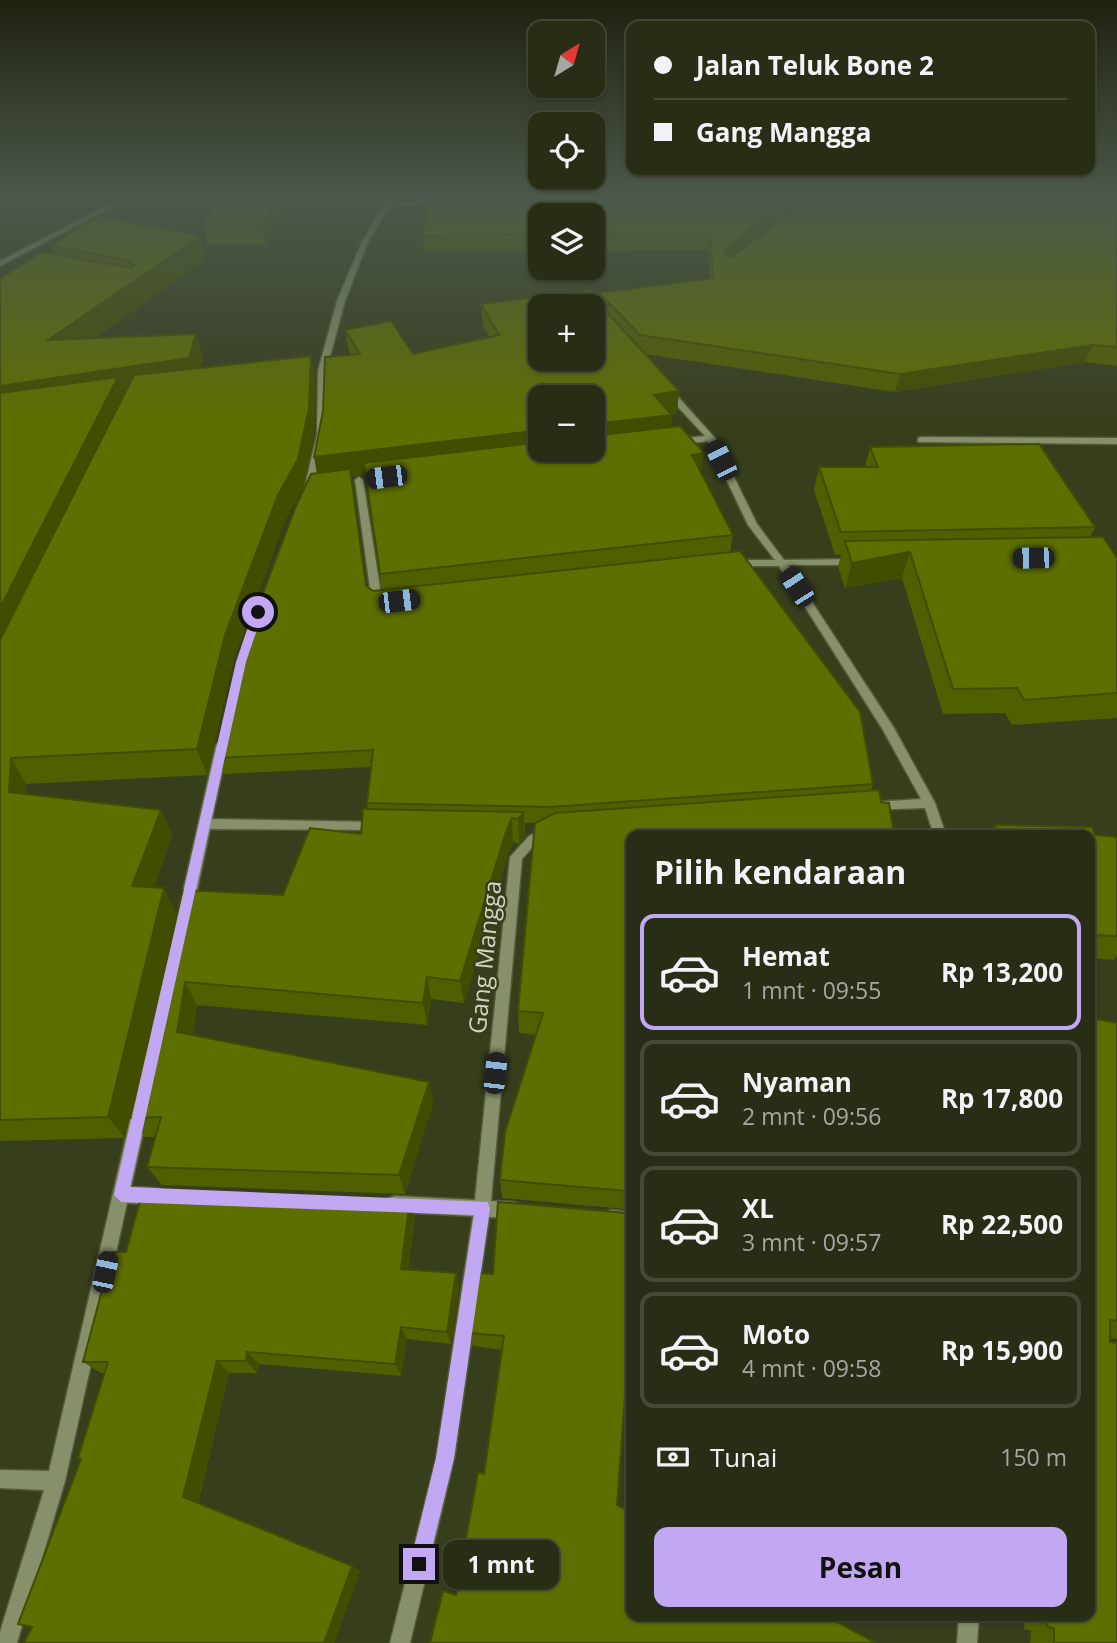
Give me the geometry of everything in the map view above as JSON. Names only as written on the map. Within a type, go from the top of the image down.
[{"type":"street","points":[[313,489],[321,434],[316,372],[354,271]]},
{"type":"street","points":[[658,380],[711,438],[753,525],[782,563],[888,728],[929,803],[938,830]]},
{"type":"street","points":[[670,443],[711,438]]},
{"type":"street","points":[[920,440],[1117,441]]},
{"type":"street","points":[[347,482],[373,479]]},
{"type":"street","points":[[359,480],[377,603],[388,602]]},
{"type":"street","points":[[719,562],[866,561]]},
{"type":"street","points":[[184,917],[226,729]]},
{"type":"street","points":[[859,808],[929,803]]},
{"type":"street","points":[[205,824],[385,827]]},
{"type":"street","name":"Gang Mangga","points":[[400,1643],[445,1458],[482,1208],[516,857],[533,839],[559,830],[524,830]]},
{"type":"street","points":[[7,1643],[56,1481],[142,1102]]},
{"type":"street","points":[[121,1195],[177,1197]]},
{"type":"street","points":[[371,1203],[537,1212]]},
{"type":"street","points":[[591,1216],[626,1219]]},
{"type":"street","points":[[0,1479],[56,1481]]},
{"type":"street","points":[[967,1643],[969,1621]]},
{"type":"building","points":[[13,271],[149,271],[48,340],[196,334],[189,358],[0,386],[0,279]]},
{"type":"building","points":[[713,271],[1117,271],[1117,347],[1093,345],[900,374],[640,335],[605,299],[605,294],[599,293],[713,278]]},
{"type":"building","points":[[591,290],[592,294],[560,294]]},
{"type":"building","points":[[528,298],[528,371],[605,371],[605,310],[679,391],[654,395],[672,415],[605,423],[605,385],[528,385],[528,432],[314,457],[323,411],[325,357],[360,354],[345,330],[391,321],[413,354],[499,335],[481,304]]},
{"type":"building","points":[[311,356],[309,408],[298,459],[278,495],[225,635],[197,749],[11,758],[9,792],[161,810],[132,886],[164,888],[108,1117],[0,1120],[0,640],[134,375]]},
{"type":"building","points":[[118,377],[0,608],[0,393]]},
{"type":"building","points":[[680,426],[704,453],[692,455],[733,535],[380,574],[364,463],[528,444],[528,462],[605,462],[605,435]]},
{"type":"building","points":[[1039,444],[1095,527],[841,532],[819,467],[878,467],[870,447]]},
{"type":"building","points":[[350,469],[366,586],[373,591],[740,551],[860,712],[873,784],[550,807],[367,803],[373,750],[218,758],[243,646],[296,506],[311,474]]},
{"type":"building","points":[[1103,537],[1117,558],[1117,693],[1024,700],[1017,688],[953,689],[910,552],[852,563],[845,541]]},
{"type":"building","points":[[879,790],[881,802],[889,803],[893,830],[626,830],[626,1191],[500,1180],[505,1132],[543,1013],[518,1011],[535,823],[555,813]]},
{"type":"building","points":[[363,809],[524,812],[518,819],[512,818],[506,832],[460,981],[427,977],[423,1003],[185,982],[177,1032],[429,1082],[399,1175],[147,1167],[161,1117],[130,1118],[183,890],[283,895],[310,828],[361,834]]},
{"type":"building","points":[[995,825],[1092,827],[1093,830],[996,830]]},
{"type":"building","points":[[1095,835],[1117,837],[1117,936],[1095,935]]},
{"type":"building","points":[[1095,1019],[1117,1023],[1117,1321],[1110,1320],[1110,1342],[1117,1343],[1117,1643],[1054,1643],[1054,1629],[1047,1626],[1047,1621],[1095,1621]]},
{"type":"building","points":[[143,1190],[410,1200],[401,1269],[456,1273],[447,1332],[401,1327],[395,1364],[247,1352],[246,1361],[217,1361],[183,1497],[352,1566],[324,1643],[24,1643],[32,1627],[18,1624],[81,1459],[78,1458],[108,1362],[83,1362],[112,1252],[126,1252]]},
{"type":"building","points":[[498,1202],[626,1213],[626,1384],[617,1505],[626,1510],[626,1621],[835,1621],[876,1643],[430,1643],[443,1591],[456,1595],[478,1472],[484,1474],[504,1336],[469,1333],[478,1273],[493,1274]]},
{"type":"route","points":[[258,612],[241,662],[121,1195],[482,1208],[445,1458],[419,1564]]}]
